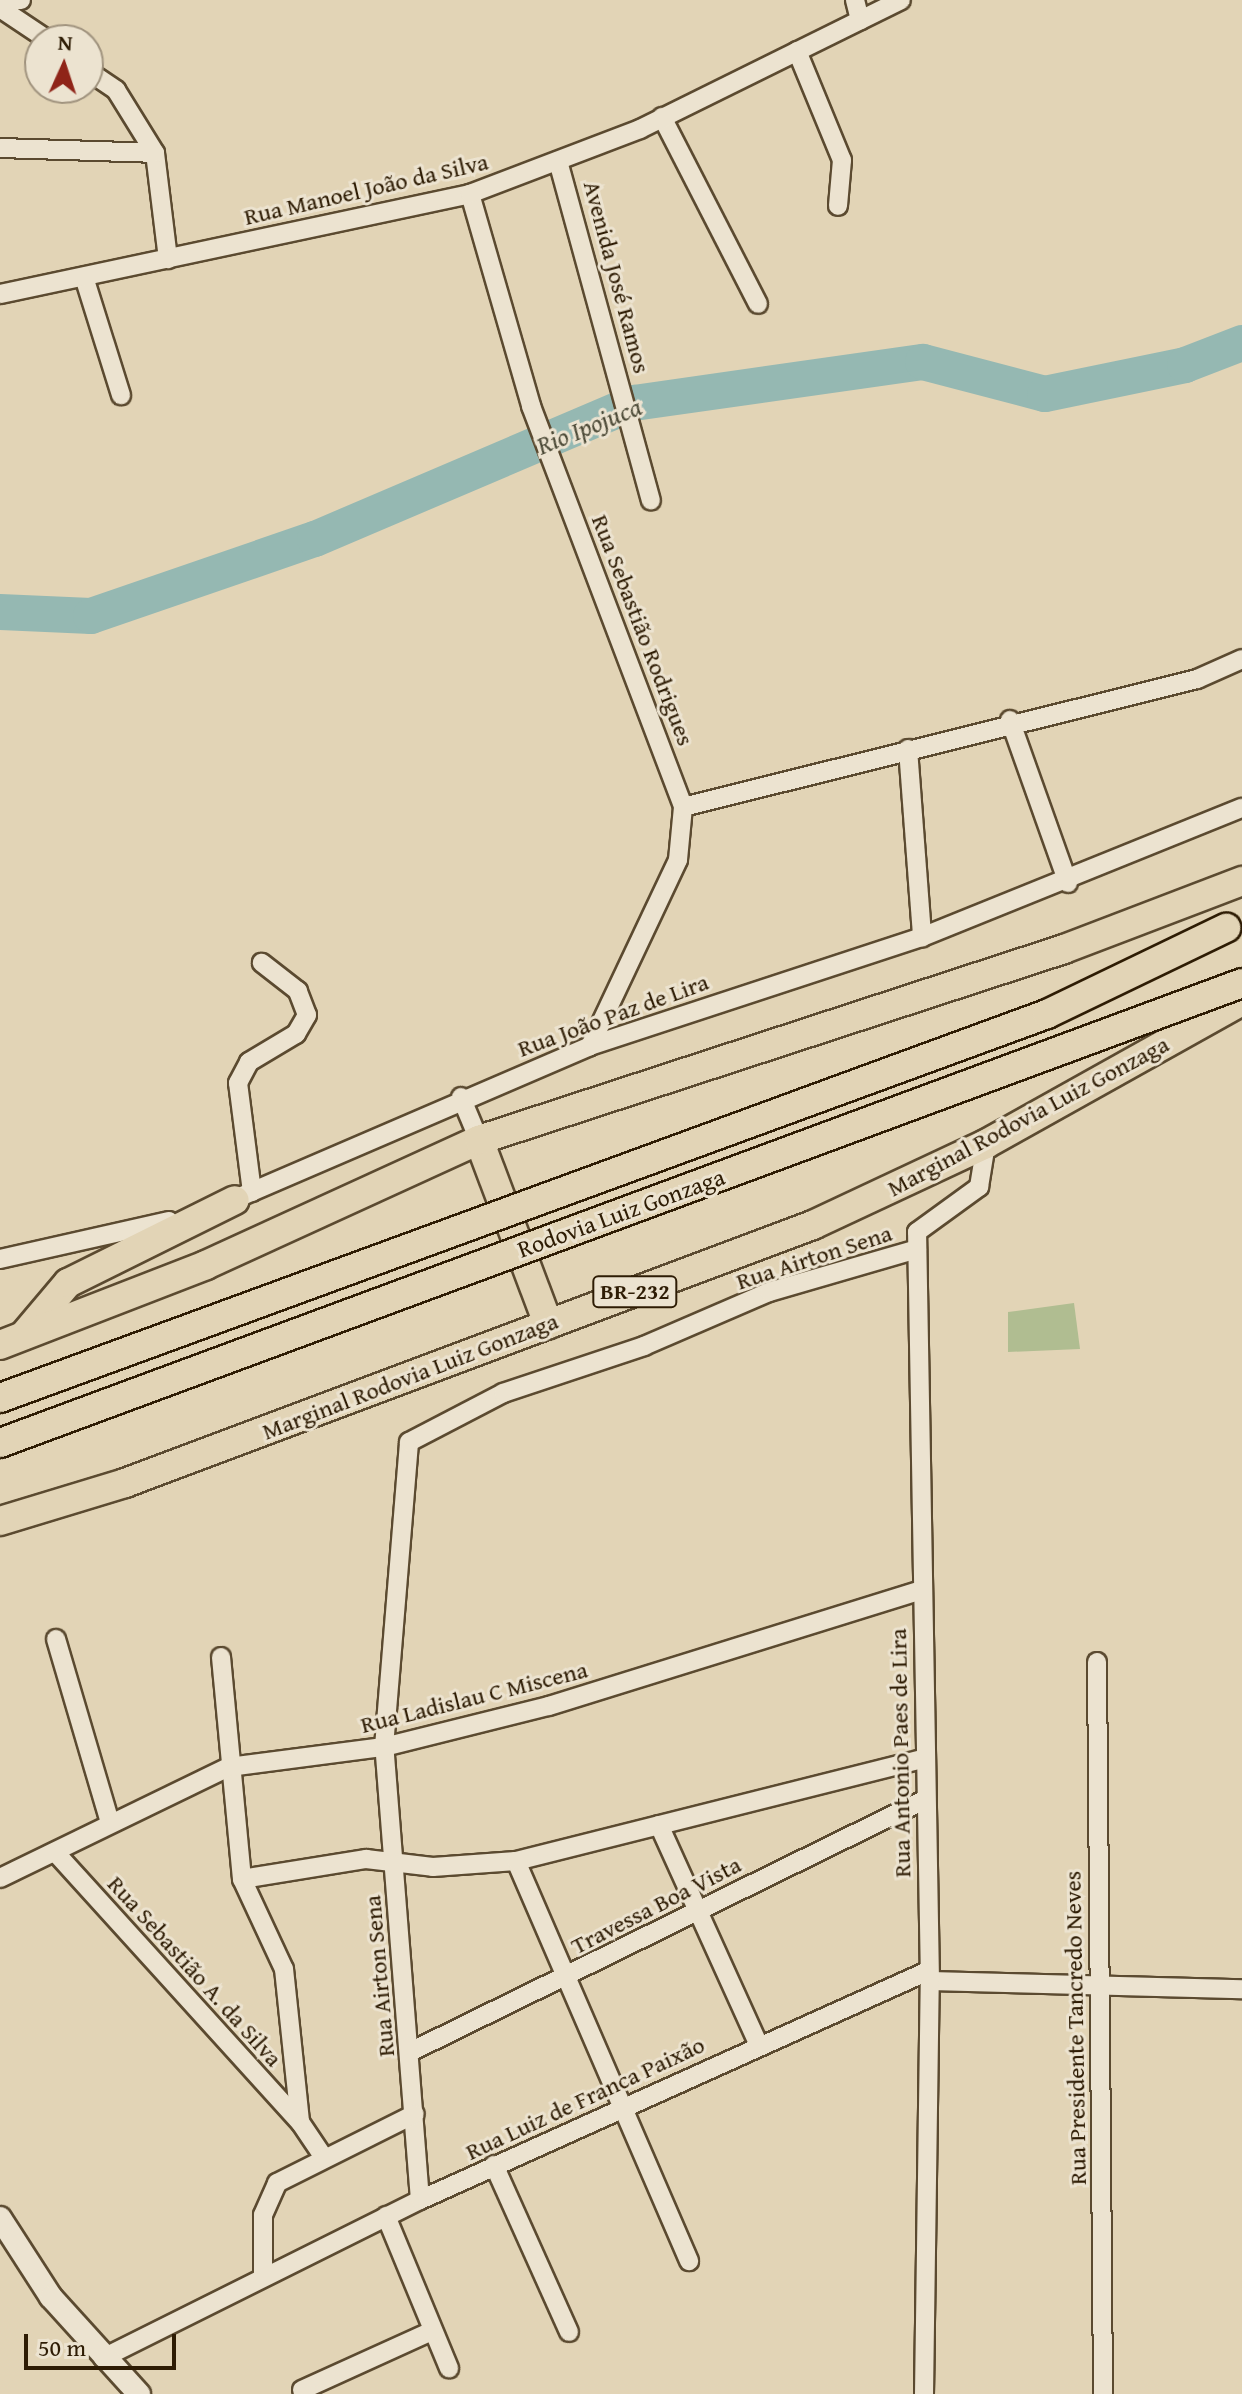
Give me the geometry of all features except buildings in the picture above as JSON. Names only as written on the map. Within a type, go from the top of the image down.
[{"type":"main road","points":[[11,1341],[206,1265],[479,1140],[1064,949],[1242,881]]},
{"type":"main road","name":"Rodovia Luiz Gonzaga","points":[[0,1398],[1047,1014],[1226,928]]},
{"type":"main road","name":"Rodovia Luiz Gonzaga","points":[[0,1443],[1242,983]]},
{"type":"main road","name":"Marginal Rodovia Luiz Gonzaga","points":[[0,1521],[125,1483],[813,1225],[986,1144],[1242,1001]]},
{"type":"main road","points":[[479,1140],[548,1324]]},
{"type":"main road","points":[[11,1341],[68,1283],[244,1196]]},
{"type":"street","points":[[0,1],[21,0]]},
{"type":"street","points":[[855,0],[860,20]]},
{"type":"street","name":"Rua Manoel João da Silva","points":[[0,294],[470,194],[662,117],[901,0]]},
{"type":"street","points":[[0,8],[24,24]]},
{"type":"street","points":[[797,51],[842,160],[838,206]]},
{"type":"street","points":[[104,82],[116,90],[155,153],[168,259]]},
{"type":"street","points":[[662,117],[758,304]]},
{"type":"street","points":[[0,148],[155,153]]},
{"type":"street","name":"Avenida José Ramos","points":[[558,161],[651,500]]},
{"type":"street","name":"Rua Sebastião Rodrigues","points":[[470,194],[531,406],[683,807],[678,860],[590,1046]]},
{"type":"street","points":[[84,277],[121,395]]},
{"type":"street","points":[[683,807],[1010,720],[1197,679],[1242,659]]},
{"type":"street","points":[[1010,720],[1068,883]]},
{"type":"street","points":[[908,749],[922,937]]},
{"type":"street","name":"Rua João Paz de Lira","points":[[0,1259],[136,1231],[244,1196],[461,1097],[590,1046],[922,937],[1068,883],[1242,808]]},
{"type":"street","points":[[244,1196],[238,1083],[249,1062],[296,1034],[307,1015],[298,991],[262,963]]},
{"type":"street","points":[[461,1097],[479,1140]]},
{"type":"street","name":"Rua Antonio Paes de Lira","points":[[924,2394],[929,1976],[922,1759],[917,1249],[921,1224],[979,1187],[986,1144]]},
{"type":"street","name":"Rua Airton Sena","points":[[420,2200],[384,1747],[404,1455],[414,1435],[769,1292],[917,1249]]},
{"type":"street","name":"Rua Ladislau C Miscena","points":[[0,1878],[110,1822],[229,1767],[384,1747],[644,1679],[922,1590]]},
{"type":"street","points":[[56,1639],[110,1822]]},
{"type":"street","points":[[221,1657],[242,1879],[284,1969],[300,2122]]},
{"type":"street","name":"Rua Presidente Tancredo Neves","points":[[1097,1662],[1097,1986],[1103,2394]]},
{"type":"street","points":[[242,1879],[293,1866],[393,1860],[433,1867],[516,1861],[922,1759]]},
{"type":"street","name":"Travessa Boa Vista","points":[[410,2052],[924,1800]]},
{"type":"street","points":[[659,1825],[759,2045]]},
{"type":"street","name":"Rua Sebastião A. da Silva","points":[[55,1852],[300,2122],[322,2155]]},
{"type":"street","points":[[516,1861],[689,2261]]},
{"type":"street","name":"Rua Luiz de Franca Paixão","points":[[103,2358],[263,2274],[494,2165],[759,2045],[929,1976],[1097,1986],[1242,1989]]},
{"type":"street","points":[[263,2274],[266,2199],[289,2172],[415,2114]]},
{"type":"street","points":[[494,2165],[569,2332]]},
{"type":"street","points":[[386,2216],[449,2368]]},
{"type":"street","points":[[0,2218],[51,2297],[103,2358],[139,2394]]},
{"type":"street","points":[[302,2390],[432,2331]]},
{"type":"green space","points":[[1074,1303],[1080,1349],[1008,1352],[1008,1312]]},
{"type":"waterway","name":"Rio Ipojuca","points":[[0,612],[91,616],[315,539],[634,403],[923,362],[1045,394],[1185,365],[1242,343]]}]
